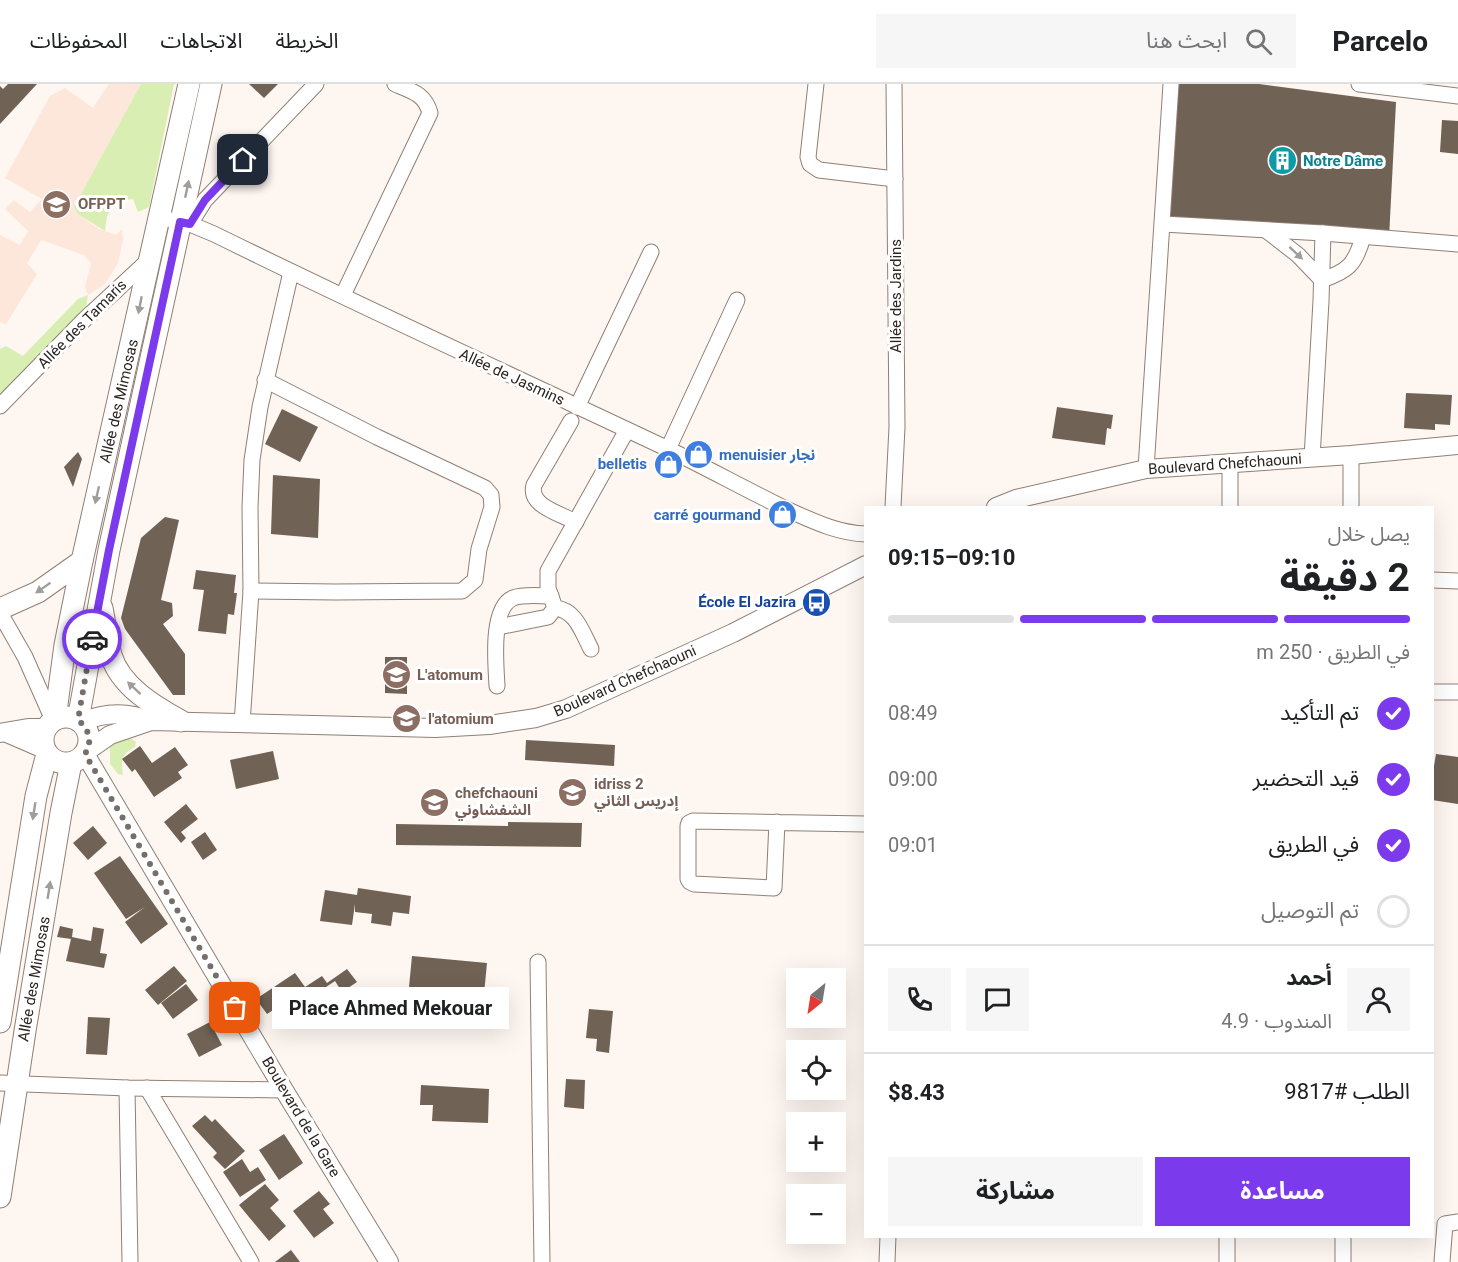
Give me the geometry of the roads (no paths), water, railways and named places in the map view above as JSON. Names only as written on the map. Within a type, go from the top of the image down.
[{"type":"main road","name":"Allée des Mimosas","points":[[0,1022],[36,796],[65,645],[189,84]]},
{"type":"main road","name":"Allée des Mimosas","points":[[80,721],[100,596],[171,260],[185,223],[211,84]]},
{"type":"main road","points":[[0,611],[38,592],[82,561]]},
{"type":"main road","points":[[100,596],[111,656],[121,674],[150,702],[181,721]]},
{"type":"main road","points":[[67,716],[80,721],[89,734],[81,756],[58,762],[49,734],[67,716]]},
{"type":"main road","name":"Allée des Mimosas","points":[[0,1197],[8,1083],[25,1031],[62,805],[81,756]]},
{"type":"street","points":[[185,223],[316,84]]},
{"type":"street","points":[[343,295],[430,113],[427,102],[418,94],[395,84]]},
{"type":"street","points":[[816,84],[808,158],[810,164],[819,170],[895,179]]},
{"type":"street","name":"Allée des Jardins","points":[[893,506],[897,427],[894,84]]},
{"type":"street","points":[[1146,470],[1171,84]]},
{"type":"street","points":[[1359,84],[1402,87],[1458,96]]},
{"type":"street","name":"Allée de Jasmins","points":[[159,218],[185,223],[343,295],[574,414],[627,430],[821,525],[841,531],[864,534]]},
{"type":"street","points":[[1163,224],[1323,233],[1458,244]]},
{"type":"street","points":[[1266,230],[1298,255],[1322,280]]},
{"type":"street","points":[[1312,458],[1323,233]]},
{"type":"street","points":[[1322,280],[1346,270],[1356,255],[1363,237]]},
{"type":"street","points":[[576,522],[537,502],[533,493],[534,485],[574,414],[651,252]]},
{"type":"street","points":[[150,257],[171,260]]},
{"type":"street","name":"Allée des Tamaris","points":[[0,406],[84,320],[150,257]]},
{"type":"street","points":[[242,724],[250,591],[252,460],[265,380],[291,272]]},
{"type":"street","points":[[668,449],[738,300]]},
{"type":"street","points":[[250,591],[462,591],[475,580],[478,549],[492,507],[491,495],[485,488],[377,437],[265,380]]},
{"type":"street","points":[[498,627],[548,617],[553,602],[548,588],[549,571],[627,430]]},
{"type":"street","name":"Boulevard Chefchaouni","points":[[999,506],[1026,497],[1146,470],[1458,445]]},
{"type":"street","points":[[1351,455],[1352,506]]},
{"type":"street","points":[[1230,463],[1230,506]]},
{"type":"street","name":"Boulevard Chefchaouni","points":[[81,756],[110,735],[151,722],[435,728],[489,725],[536,718],[566,709],[733,633],[864,566]]},
{"type":"street","points":[[1434,580],[1458,580]]},
{"type":"street","points":[[497,686],[495,649],[500,614],[509,601],[519,597],[553,602],[575,617],[591,649]]},
{"type":"street","points":[[0,611],[25,657],[49,734]]},
{"type":"street","points":[[1434,692],[1458,692]]},
{"type":"street","name":"Boulevard Chefchaouni","points":[[80,721],[120,713],[137,716],[151,722]]},
{"type":"street","points":[[4,733],[28,728],[49,734]]},
{"type":"street","name":"Boulevard de la Gare","points":[[81,756],[389,1262]]},
{"type":"street","points":[[777,822],[774,888],[694,884],[688,879],[689,823],[693,821],[777,822],[864,824]]},
{"type":"street","points":[[538,962],[542,1262]]},
{"type":"street","points":[[0,1028],[25,1031]]},
{"type":"street","points":[[8,1083],[127,1088],[284,1090]]},
{"type":"street","points":[[127,1088],[130,1262]]},
{"type":"street","points":[[147,1088],[251,1262]]},
{"type":"street","points":[[1442,1262],[1445,1224],[1458,1222]]},
{"type":"street","points":[[887,1262],[888,1238]]},
{"type":"street","points":[[1227,1238],[1227,1262],[1236,1262]]},
{"type":"street","points":[[1343,1238],[1343,1262]]},
{"type":"place","name":"Notre Dâme","points":[[1282,161]]},
{"type":"place","name":"OFPPT","points":[[57,204]]},
{"type":"place","name":"menuisier نجار","points":[[698,455]]},
{"type":"place","name":"belletis","points":[[668,464]]},
{"type":"place","name":"carré gourmand","points":[[782,515]]},
{"type":"place","name":"École El Jazira","points":[[817,602]]},
{"type":"place","name":"L'atomum","points":[[396,675]]},
{"type":"place","name":"l'atomium","points":[[407,719]]},
{"type":"place","name":"idriss 2 إدريس الثاني","points":[[573,793]]},
{"type":"place","name":"chefchaouni الشفشاوني","points":[[434,802]]},
{"type":"place","name":"Place Ahmed Mekouar","points":[[235,1008]]}]
